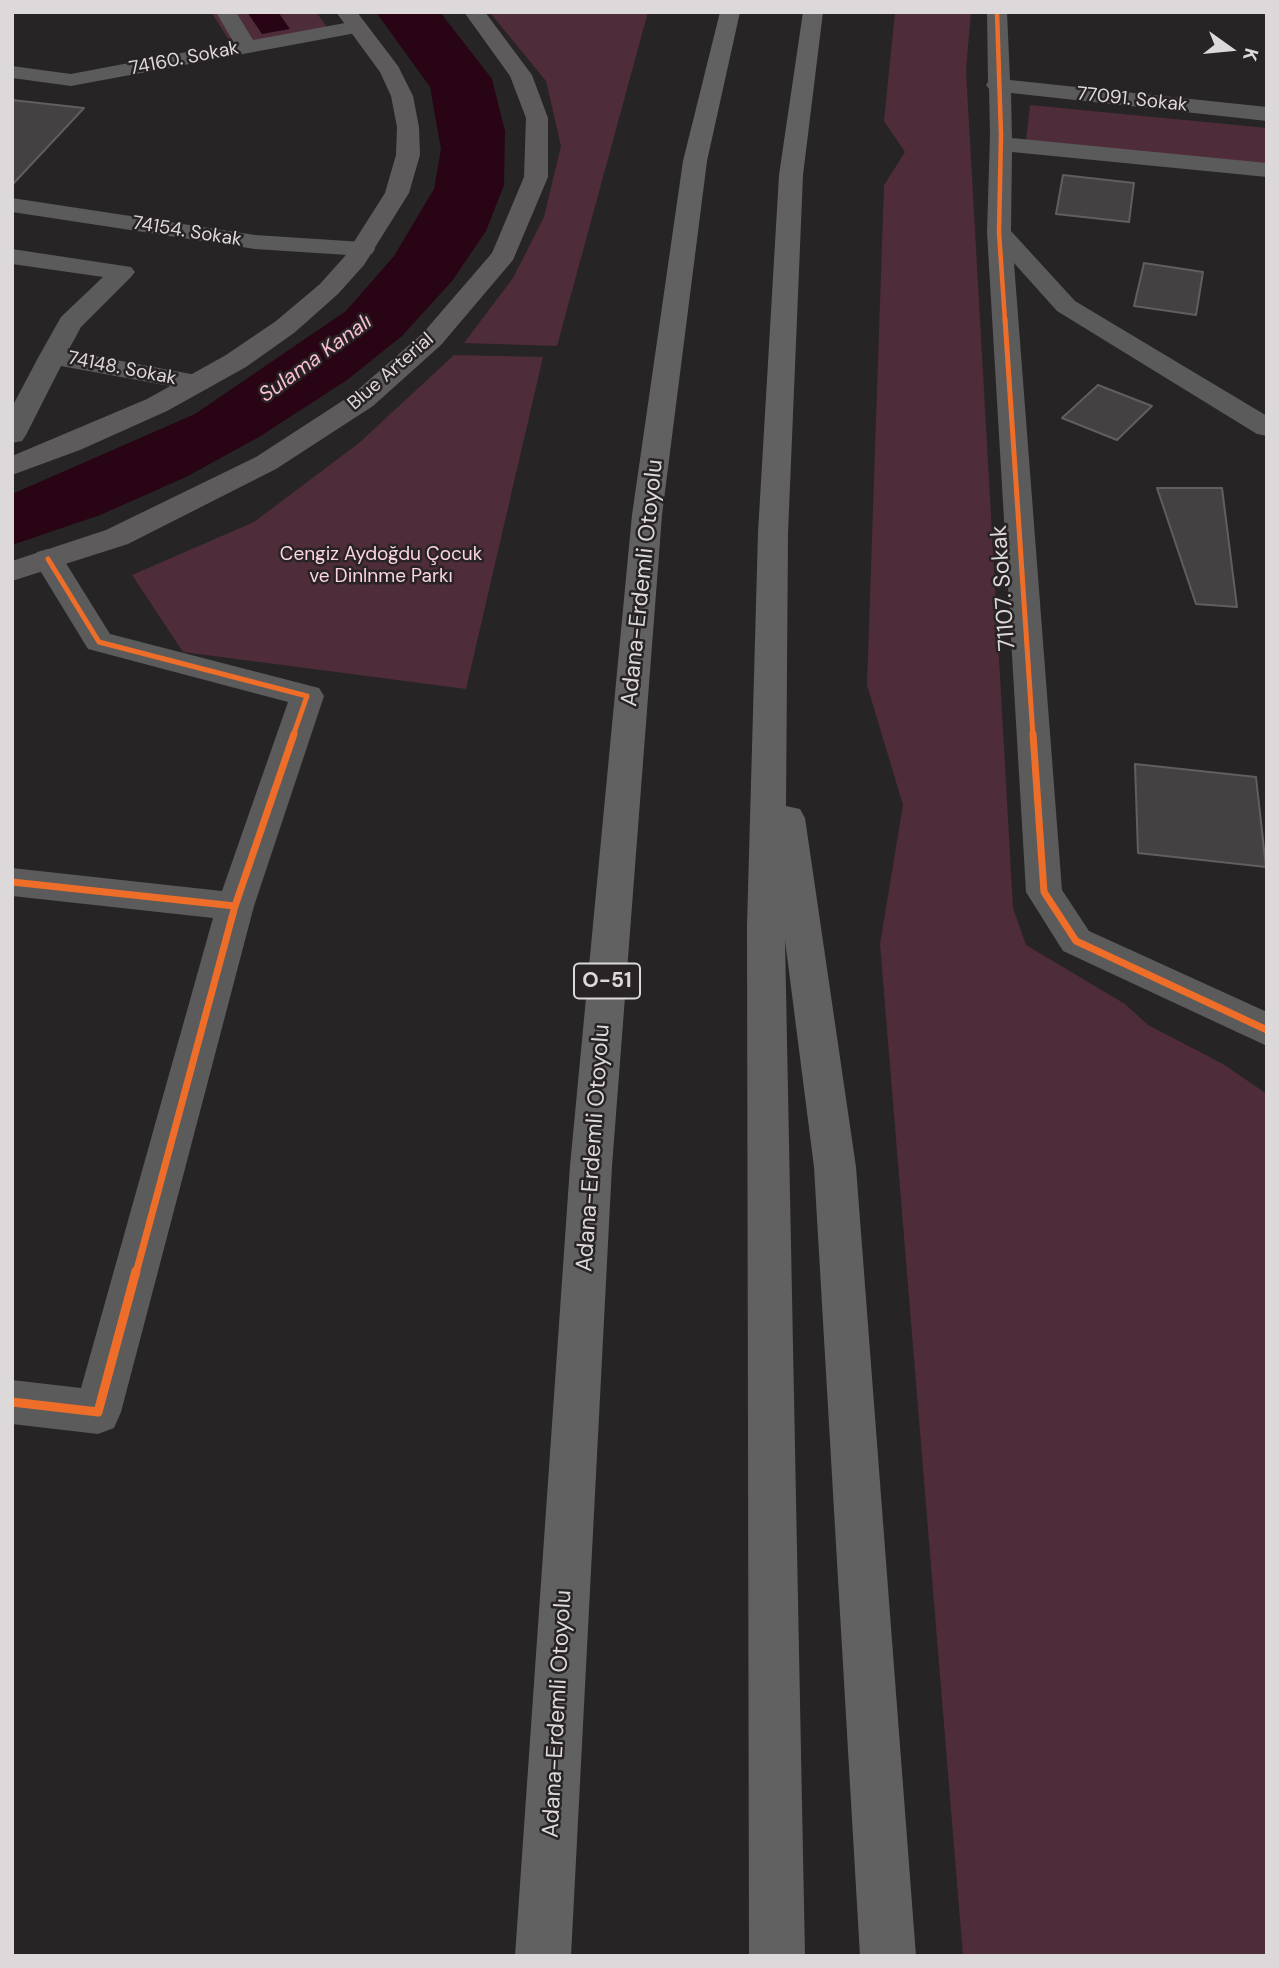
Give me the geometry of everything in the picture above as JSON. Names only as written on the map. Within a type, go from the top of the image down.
[{"type":"highway","name":"Adana-Erdemli Otoyolu","points":[[543,1956],[591,1166],[647,516],[695,162],[730,12]]},
{"type":"highway","points":[[777,1956],[766,926],[770,692],[776,452],[790,189],[813,12]]},
{"type":"highway","points":[[695,162],[703,39]]},
{"type":"highway","points":[[770,692],[835,1167],[888,1956]]},
{"type":"main road","name":"Blue Arterial","points":[[12,571],[117,537],[266,463],[363,400],[432,339],[503,255],[536,177],[537,118],[521,75],[474,12]]},
{"type":"main road","points":[[12,467],[145,411],[236,361],[285,327],[329,289],[362,249],[397,193],[408,155],[408,127],[402,96],[390,71],[351,19]]},
{"type":"street","points":[[226,12],[247,47]]},
{"type":"street","name":"71107. Sokak","points":[[997,12],[999,232],[1044,892],[1076,941],[1267,1030]]},
{"type":"street","name":"74160. Sokak","points":[[12,72],[71,80],[247,47],[351,19]]},
{"type":"street","name":"77091. Sokak","points":[[998,85],[1267,114]]},
{"type":"street","points":[[1000,144],[1267,170]]},
{"type":"street","name":"74154. Sokak","points":[[12,205],[255,242],[362,249]]},
{"type":"street","points":[[999,232],[1066,306],[1267,428]]},
{"type":"street","points":[[12,256],[121,272],[70,323],[52,356]]},
{"type":"street","name":"74148. Sokak","points":[[12,435],[52,356],[197,383]]},
{"type":"street","points":[[12,1402],[98,1412],[235,906],[307,696],[99,642],[48,559]]},
{"type":"street","points":[[12,882],[235,906]]},
{"type":"green space","points":[[211,12],[316,12],[330,31],[238,54]]},
{"type":"green space","points":[[648,12],[557,346],[464,343],[513,278],[544,217],[561,146],[546,81],[491,14]]},
{"type":"green space","points":[[895,12],[971,12],[966,70],[1013,908],[1026,945],[1125,1004],[1148,1025],[1223,1064],[1267,1094],[1267,1956],[963,1956],[880,944],[903,805],[867,685],[884,185],[905,152],[884,121]]},
{"type":"green space","points":[[1030,105],[1267,128],[1267,164],[1026,140]]},
{"type":"green space","name":"Cengiz Aydoğdu Çocuk ve Dinlnme Parkı","points":[[454,355],[543,357],[466,689],[183,652],[132,575],[254,522],[359,443]]},
{"type":"water","points":[[247,12],[278,12],[290,29],[262,34]]},
{"type":"water","name":"Sulama Kanalı","points":[[376,12],[440,12],[492,79],[505,131],[504,185],[486,231],[452,281],[402,336],[347,380],[259,437],[186,477],[100,515],[12,545],[12,494],[195,414],[346,311],[394,256],[434,189],[441,149],[430,87]]},
{"type":"building","points":[[12,100],[84,108],[12,185]]},
{"type":"building","points":[[1063,175],[1134,183],[1129,222],[1056,214]]},
{"type":"building","points":[[1144,263],[1203,272],[1196,315],[1134,306]]},
{"type":"building","points":[[1098,385],[1152,406],[1117,440],[1062,418]]},
{"type":"building","points":[[1157,488],[1222,488],[1237,607],[1196,604]]},
{"type":"building","points":[[1135,764],[1256,777],[1266,867],[1138,853]]},
{"type":"cycle path","points":[[997,12],[1001,135],[999,232],[1044,892],[1076,941],[1267,1030]]},
{"type":"cycle path","points":[[48,559],[99,642],[307,696],[235,906]]},
{"type":"cycle path","points":[[12,882],[235,906],[98,1412],[12,1402]]}]
